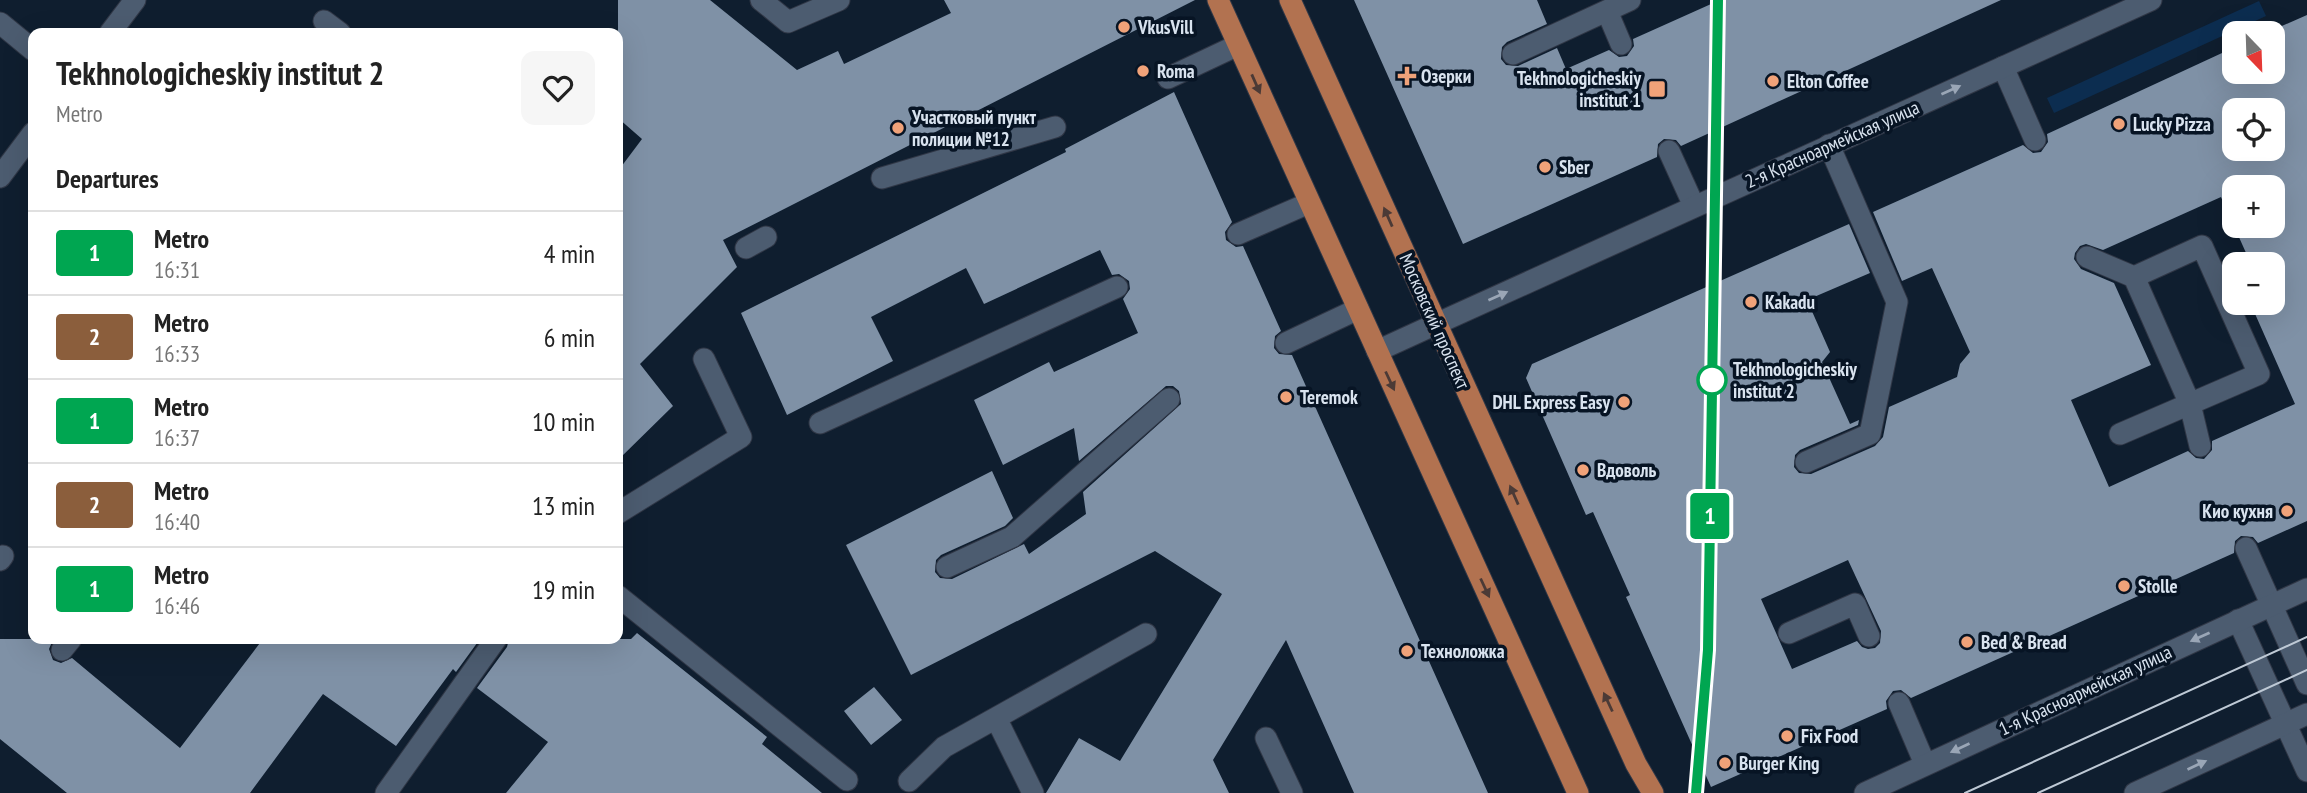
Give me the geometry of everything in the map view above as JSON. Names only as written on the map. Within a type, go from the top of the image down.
[{"type":"main road","points":[[1218,0],[1578,793]]},
{"type":"main road","name":"Московский проспект","points":[[1290,0],[1636,764],[1653,793]]},
{"type":"street","points":[[114,28],[135,0]]},
{"type":"street","points":[[761,0],[788,22],[839,0]]},
{"type":"street","points":[[1513,54],[1630,0]]},
{"type":"street","name":"2-я Красноармейская улица","points":[[1377,351],[2151,0]]},
{"type":"street","points":[[1607,11],[1621,44]]},
{"type":"street","points":[[0,23],[28,46]]},
{"type":"street","points":[[1168,78],[1238,45]]},
{"type":"street","points":[[2003,67],[2035,140]]},
{"type":"street","points":[[882,178],[1055,127]]},
{"type":"street","points":[[0,177],[28,140]]},
{"type":"street","points":[[1806,462],[1870,434],[1897,302],[1829,145]]},
{"type":"street","points":[[1669,151],[1694,206]]},
{"type":"street","points":[[1238,234],[1309,203]]},
{"type":"street","points":[[746,248],[766,237]]},
{"type":"street","points":[[2120,434],[2259,374],[2202,246],[2134,277]]},
{"type":"street","points":[[2087,257],[2134,277],[2190,404],[2200,446]]},
{"type":"street","points":[[820,423],[1117,287]]},
{"type":"street","points":[[1286,343],[1358,309]]},
{"type":"street","points":[[623,510],[741,437],[704,359]]},
{"type":"street","points":[[947,567],[1012,537],[1169,399]]},
{"type":"street","points":[[2246,548],[2307,684]]},
{"type":"street","name":"1-я Красноармейская улица","points":[[1865,793],[2307,589]]},
{"type":"street","points":[[623,600],[847,779]]},
{"type":"street","points":[[1789,633],[1855,604],[1869,636]]},
{"type":"street","points":[[2238,620],[2307,771]]},
{"type":"street","points":[[909,781],[944,747],[1146,634]]},
{"type":"street","points":[[386,793],[492,644]]},
{"type":"street","points":[[1899,703],[1925,764]]},
{"type":"street","points":[[2135,793],[2307,714]]},
{"type":"street","points":[[996,718],[1033,793]]},
{"type":"street","points":[[1266,738],[1292,793]]},
{"type":"shaded area","points":[[2259,1],[2266,16],[2255,21],[2222,21],[2222,36],[2054,113],[2047,98]]},
{"type":"building","points":[[618,0],[710,0],[797,70],[838,51],[844,64],[951,13],[944,0],[1195,0],[723,240],[737,267],[640,364],[673,406],[623,455],[623,164],[642,139],[623,122],[623,28],[618,28]]},
{"type":"building","points":[[1354,0],[1537,0],[1547,24],[1507,42],[1502,47],[1501,59],[1506,65],[1518,66],[1557,48],[1566,69],[1609,50],[1619,57],[1627,56],[1634,46],[1633,39],[1720,0],[2001,0],[1681,146],[1676,140],[1664,139],[1658,144],[1657,157],[1463,244]]},
{"type":"building","points":[[2307,15],[2307,521],[2258,543],[2253,537],[2241,536],[2235,541],[2234,553],[1911,698],[1901,690],[1893,691],[1886,701],[1887,709],[1711,787],[1626,597],[1630,595],[1593,512],[1586,515],[1526,378],[1532,364],[1849,224],[1870,273],[1807,300],[1830,352],[1822,362],[1850,424],[1859,420],[1858,425],[1800,450],[1795,455],[1794,467],[1799,473],[1811,474],[1875,446],[1883,437],[1889,407],[1957,377],[1960,364],[1970,352],[1932,268],[1902,281],[1873,212],[2023,145],[2033,153],[2041,152],[2048,142],[2047,134],[2222,53],[2222,84],[2286,84],[2286,24]],"holes":[[[2222,175],[2285,175],[2285,238],[2239,238],[2246,252],[2285,252],[2285,315],[2256,315],[2295,404],[2212,441],[2212,450],[2204,459],[2196,458],[2188,451],[2109,487],[2071,400],[2151,365],[2114,283],[2081,269],[2074,259],[2075,253],[2080,246],[2086,244],[2103,250],[2221,197],[2222,199]],[[1848,560],[1881,631],[1880,643],[1875,648],[1868,649],[1857,641],[1792,669],[1761,599]]]},
{"type":"building","points":[[1174,92],[1232,222],[1225,232],[1226,240],[1236,247],[1243,246],[1281,331],[1275,336],[1274,348],[1279,354],[1292,355],[1488,793],[1354,793],[1286,640],[1213,760],[1229,793],[1046,793],[1079,738],[1120,761],[1222,594],[1155,551],[911,675],[846,545],[992,471],[1013,518],[1005,526],[941,555],[936,560],[935,572],[940,578],[952,579],[1024,544],[1029,554],[1086,514],[1083,492],[1181,404],[1179,391],[1173,386],[1166,386],[1079,461],[1074,428],[1003,465],[974,400],[1049,362],[1054,372],[1138,333],[1123,299],[1130,289],[1129,281],[1119,274],[1112,275],[1100,250],[984,304],[966,268],[871,317],[893,361],[787,415],[741,313],[1066,152],[1065,149]]},
{"type":"building","points":[[637,633],[767,737],[762,744],[822,793],[506,793],[548,742],[477,688],[508,644],[623,644],[623,639],[631,639]]},
{"type":"building","points":[[0,639],[28,639],[28,644],[51,644],[49,649],[53,660],[61,663],[72,658],[180,748],[259,644],[476,644],[456,672],[453,669],[396,746],[323,694],[250,793],[67,793],[0,739]]},
{"type":"building","points":[[874,687],[902,720],[871,745],[844,711]]},
{"type":"tram line","points":[[1965,793],[2307,637]]},
{"type":"tram line","points":[[2038,793],[2307,670]]},
{"type":"metro line","name":"1","points":[[1696,793],[1708,650],[1718,0]]},
{"type":"place","name":"VkusVill","points":[[1124,27]]},
{"type":"place","name":"Roma","points":[[1143,71]]},
{"type":"place","name":"Озерки","points":[[1407,76]]},
{"type":"place","name":"Elton Coffee","points":[[1773,81]]},
{"type":"place","name":"Tekhnologicheskiy institut 1","points":[[1657,89]]},
{"type":"place","name":"Lucky Pizza","points":[[2119,124]]},
{"type":"place","name":"Участковый пункт полиции №12","points":[[898,128]]},
{"type":"place","name":"Sber","points":[[1545,167]]},
{"type":"place","name":"Kakadu","points":[[1751,302]]},
{"type":"place","name":"Tekhnologicheskiy institut 2","points":[[1712,380]]},
{"type":"place","name":"Teremok","points":[[1286,397]]},
{"type":"place","name":"DHL Express Easy","points":[[1624,402]]},
{"type":"place","name":"Вдоволь","points":[[1583,470]]},
{"type":"place","name":"Кио кухня","points":[[2287,511]]},
{"type":"place","name":"Stolle","points":[[2124,586]]},
{"type":"place","name":"Bed & Bread","points":[[1967,642]]},
{"type":"place","name":"Техноложка","points":[[1407,651]]},
{"type":"place","name":"Fix Food","points":[[1787,736]]},
{"type":"place","name":"Burger King","points":[[1725,763]]}]
